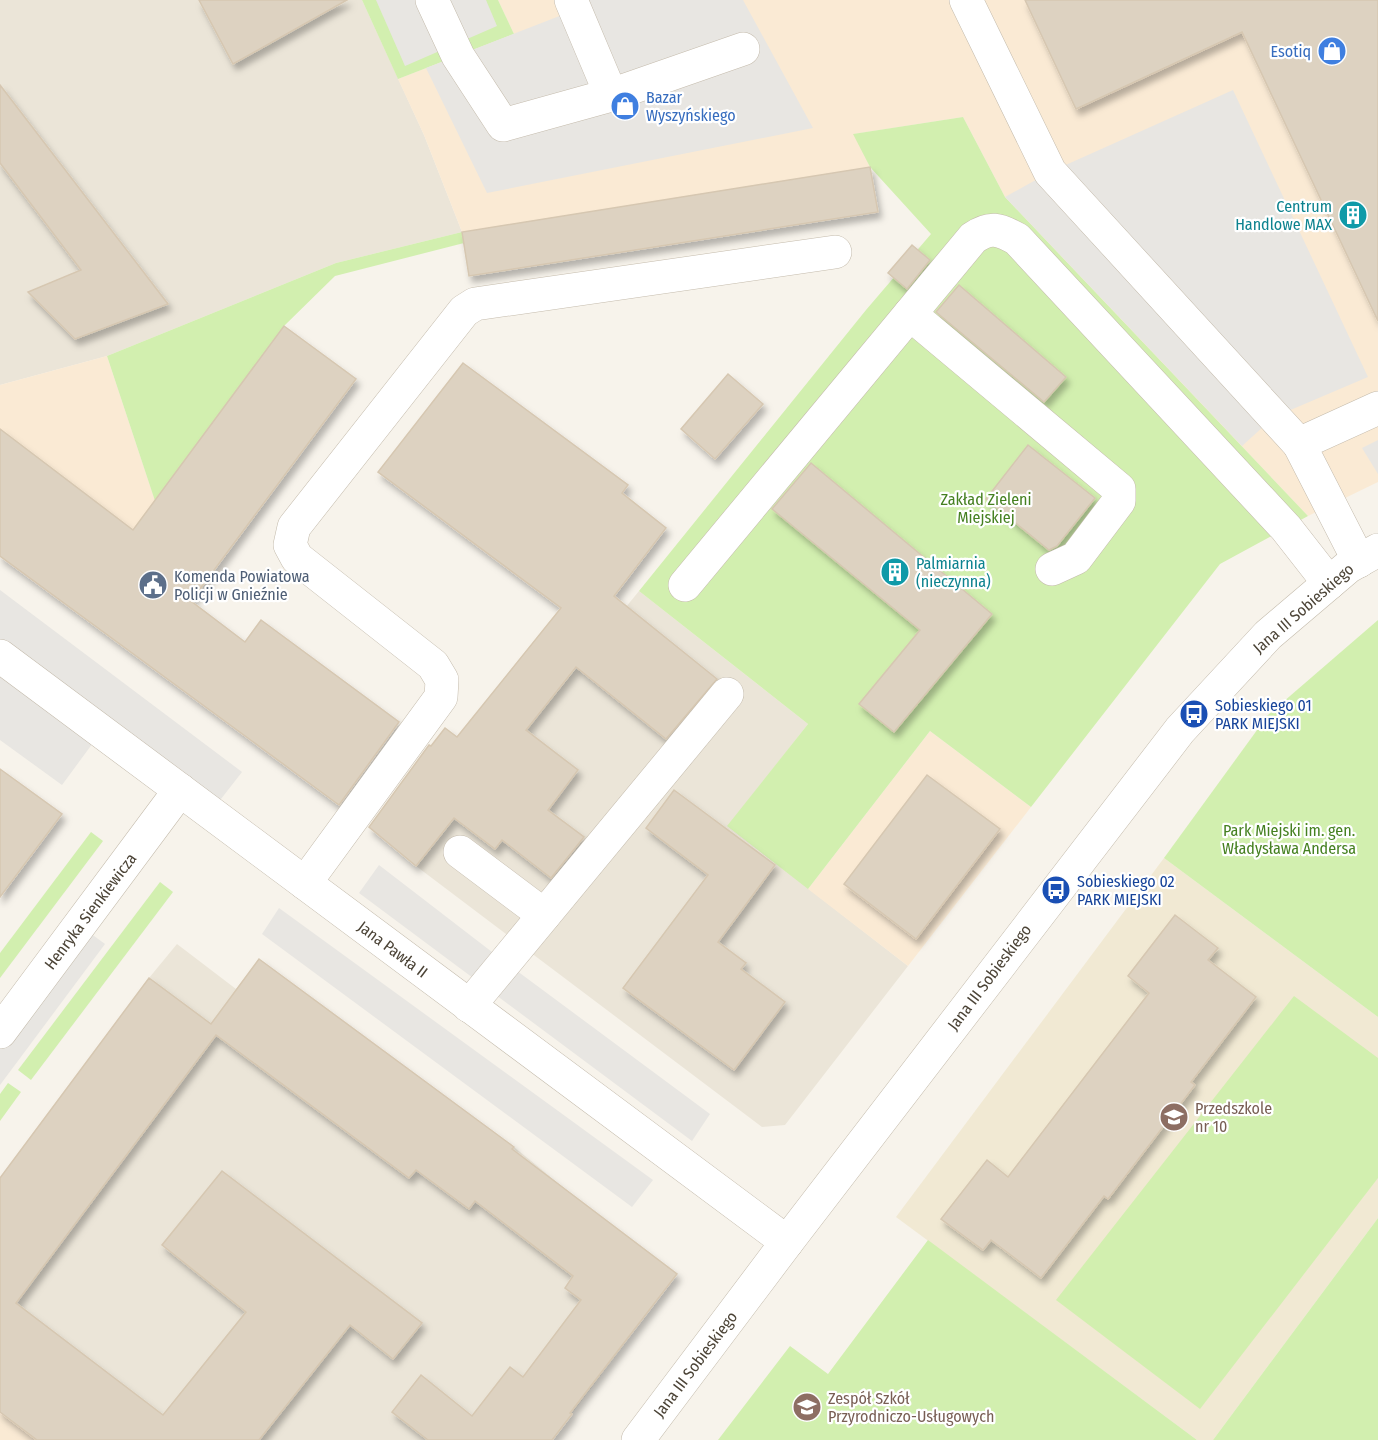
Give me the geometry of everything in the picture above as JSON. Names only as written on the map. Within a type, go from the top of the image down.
[{"type":"street","points":[[432,0],[458,56],[502,125],[611,95],[743,49]]},
{"type":"street","points":[[571,0],[611,95]]},
{"type":"street","points":[[966,0],[1050,172],[1299,444],[1369,555]]},
{"type":"street","points":[[686,585],[973,238],[984,231],[1001,230],[1017,239],[1286,528],[1329,583]]},
{"type":"street","points":[[305,883],[441,697],[442,680],[433,665],[297,558],[290,545],[294,527],[464,311],[475,304],[835,252]]},
{"type":"street","points":[[910,314],[1119,489],[1119,501],[1076,558],[1052,569]]},
{"type":"street","points":[[1299,444],[1378,408]]},
{"type":"street","name":"Jana III Sobieskiego","points":[[638,1440],[1180,730],[1268,635],[1348,567],[1369,555]]},
{"type":"street","name":"Jana Pawła II","points":[[0,656],[787,1242]]},
{"type":"street","points":[[469,1006],[727,694]]},
{"type":"street","name":"Henryka Sienkiewicza","points":[[0,1032],[180,790]]},
{"type":"street","points":[[460,852],[544,915]]},
{"type":"shaded area","points":[[0,0],[362,0],[424,135],[462,232],[336,263],[107,356],[0,385]]},
{"type":"shaded area","points":[[376,0],[486,0],[497,26],[405,66]]},
{"type":"shaded area","name":"Centrum Handlowe MAX","points":[[498,0],[1378,0],[1378,482],[1308,516],[1005,197],[963,117],[854,134],[870,167],[462,232],[424,135],[398,79],[514,34]]},
{"type":"shaded area","name":"Bazar Wyszyńskiego","points":[[571,0],[743,0],[813,128],[487,193],[426,68],[575,10]]},
{"type":"shaded area","points":[[1233,90],[1368,377],[1274,417],[1242,446],[1005,197],[1050,172]]},
{"type":"shaded area","points":[[107,356],[155,501],[74,610],[0,556],[0,385]]},
{"type":"shaded area","points":[[1378,440],[1378,474],[1362,448]]},
{"type":"shaded area","points":[[0,590],[242,772],[210,813],[101,732],[62,785],[0,740]]},
{"type":"shaded area","points":[[639,591],[808,724],[728,826],[908,966],[785,1125],[762,1127],[416,866]]},
{"type":"shaded area","points":[[930,731],[1031,807],[908,966],[808,889]]},
{"type":"shaded area","name":"Przedszkole nr 10","points":[[1164,858],[1378,1017],[1378,1218],[1213,1440],[1197,1440],[896,1217]]},
{"type":"shaded area","points":[[379,865],[710,1114],[692,1141],[359,893]]},
{"type":"shaded area","points":[[279,908],[653,1180],[632,1207],[262,934]]},
{"type":"shaded area","points":[[79,925],[105,944],[0,1085],[0,1032]]},
{"type":"shaded area","points":[[177,944],[236,989],[259,959],[514,1147],[570,1193],[677,1274],[552,1440],[37,1440],[0,1412],[0,1178],[149,978]]},
{"type":"shaded area","points":[[0,1412],[37,1440],[0,1440]]},
{"type":"green space","points":[[362,0],[498,0],[514,34],[398,79]]},
{"type":"green space","name":"Zakład Zieleni Miejskiej","points":[[963,117],[1005,197],[1308,516],[1220,564],[1031,807],[930,731],[808,889],[727,826],[808,724],[639,591],[866,310],[931,234],[870,167],[853,134]]},
{"type":"green space","points":[[462,232],[464,243],[335,276],[284,326],[155,501],[107,356],[336,263]]},
{"type":"green space","name":"Park Miejski im. gen. Władysława Andersa","points":[[1378,620],[1378,1017],[1164,858],[1268,715]]},
{"type":"green space","points":[[91,832],[103,841],[0,978],[0,953]]},
{"type":"green space","points":[[160,882],[173,892],[31,1080],[18,1070]]},
{"type":"green space","points":[[1294,996],[1378,1058],[1378,1178],[1200,1409],[1056,1300]]},
{"type":"green space","points":[[8,1083],[21,1092],[0,1121],[0,1094]]},
{"type":"green space","points":[[1378,1218],[1378,1440],[1213,1440]]},
{"type":"green space","points":[[928,1240],[1197,1440],[718,1440],[790,1346],[828,1374]]},
{"type":"building","points":[[199,0],[347,0],[233,64]]},
{"type":"building","name":"Centrum Handlowe MAX","points":[[1025,0],[1378,0],[1378,321],[1242,32],[1076,109]]},
{"type":"building","points":[[0,85],[168,304],[75,339],[28,292],[81,270],[0,163]]},
{"type":"building","points":[[870,167],[878,212],[469,276],[462,232]]},
{"type":"building","points":[[912,245],[930,260],[907,289],[888,273]]},
{"type":"building","points":[[959,285],[1066,377],[1044,402],[936,312]]},
{"type":"building","name":"Komenda Powiatowa Policji w Gnieźnie","points":[[284,326],[356,379],[191,601],[245,642],[261,620],[399,722],[339,805],[0,556],[0,429],[133,530]]},
{"type":"building","points":[[463,363],[628,485],[622,493],[666,528],[614,596],[717,679],[666,739],[576,667],[526,730],[578,770],[548,810],[584,837],[551,878],[502,840],[495,849],[454,818],[416,866],[369,827],[429,745],[431,746],[445,728],[457,737],[561,608],[378,472]]},
{"type":"building","points":[[728,374],[763,404],[715,459],[681,429]]},
{"type":"building","points":[[1028,445],[1095,498],[1057,546],[1049,550],[986,499]]},
{"type":"building","name":"Palmiarnia (nieczynna)","points":[[811,463],[992,614],[894,732],[859,704],[920,630],[772,509]]},
{"type":"building","points":[[0,769],[62,814],[0,897]]},
{"type":"building","points":[[927,775],[1000,829],[916,939],[844,884]]},
{"type":"building","points":[[674,790],[775,865],[718,942],[746,963],[741,969],[785,1002],[734,1070],[623,988],[708,875],[646,828]]},
{"type":"building","points":[[1175,915],[1218,948],[1208,960],[1256,997],[1191,1082],[1195,1085],[1108,1199],[1104,1196],[1041,1278],[991,1240],[983,1250],[941,1219],[987,1160],[1008,1177],[1149,993],[1128,976]]},
{"type":"building","points":[[259,959],[514,1147],[512,1149],[677,1274],[570,1413],[572,1414],[552,1440],[428,1440],[392,1412],[421,1375],[472,1416],[510,1367],[523,1377],[581,1300],[565,1288],[573,1276],[475,1201],[469,1209],[416,1170],[409,1178],[216,1035],[16,1303],[163,1415],[246,1312],[162,1245],[222,1171],[422,1323],[393,1359],[350,1325],[259,1440],[37,1440],[0,1412],[0,1178],[149,978],[211,1024]]},
{"type":"place","name":"Esotiq","points":[[1332,51]]},
{"type":"place","name":"Bazar Wyszyńskiego","points":[[625,106]]},
{"type":"place","name":"Centrum Handlowe MAX","points":[[1353,215]]},
{"type":"place","name":"Palmiarnia (nieczynna)","points":[[895,572]]},
{"type":"place","name":"Komenda Powiatowa Policji w Gnieźnie","points":[[153,585]]},
{"type":"place","name":"Sobieskiego 01 PARK MIEJSKI","points":[[1194,714]]},
{"type":"place","name":"Sobieskiego 02 PARK MIEJSKI","points":[[1056,890]]},
{"type":"place","name":"Przedszkole nr 10","points":[[1174,1117]]},
{"type":"place","name":"Zespół Szkół Przyrodniczo-Usługowych","points":[[807,1407]]}]
